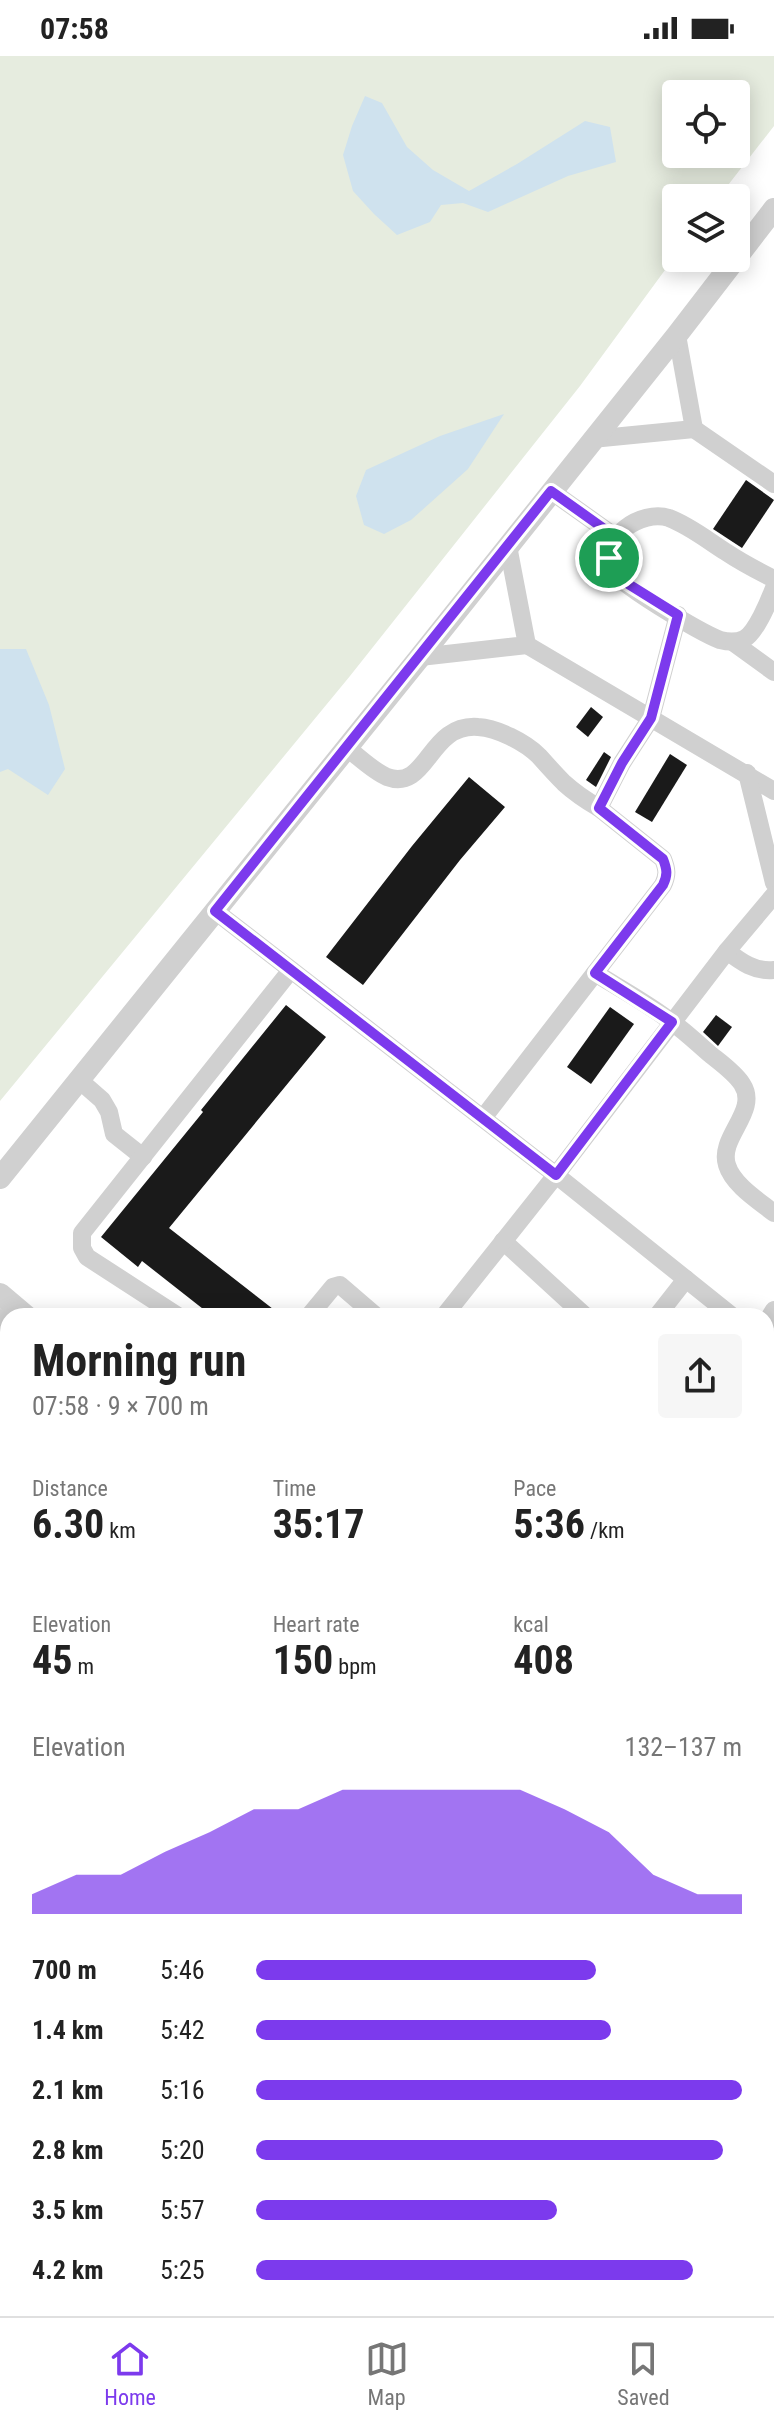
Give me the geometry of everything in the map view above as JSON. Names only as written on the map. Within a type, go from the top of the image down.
[{"type":"street","points":[[0,1178],[772,216]]},
{"type":"street","points":[[677,335],[694,429]]},
{"type":"street","points":[[592,439],[694,429],[774,484]]},
{"type":"street","points":[[551,491],[617,538]]},
{"type":"street","points":[[774,579],[689,527],[652,515],[630,523],[617,538],[609,558],[609,568],[617,577],[708,634],[734,643],[774,672]]},
{"type":"street","points":[[508,546],[527,645]]},
{"type":"street","points":[[734,643],[751,634],[769,604],[774,588]]},
{"type":"street","points":[[599,808],[622,763],[651,718],[678,615]]},
{"type":"street","points":[[420,657],[527,645],[774,791]]},
{"type":"street","points":[[347,748],[387,777],[400,779],[411,777],[441,739],[458,729],[480,727],[516,740],[536,753],[564,783],[663,859],[667,868],[663,885],[483,1118]]},
{"type":"street","points":[[747,773],[774,883]]},
{"type":"street","points":[[450,1308],[727,951],[774,895]]},
{"type":"street","points":[[215,911],[722,1308]]},
{"type":"street","points":[[727,951],[747,966],[774,970]]},
{"type":"street","points":[[164,1308],[87,1257],[82,1248],[82,1233],[291,970]]},
{"type":"street","points":[[595,973],[672,1022],[744,1086],[747,1102],[729,1141],[725,1155],[727,1168],[774,1213]]},
{"type":"street","points":[[78,1079],[102,1100],[109,1112],[114,1134],[143,1157]]},
{"type":"street","points":[[503,1241],[576,1308]]},
{"type":"street","points":[[663,1308],[686,1279]]},
{"type":"street","points":[[316,1308],[333,1287],[340,1285],[367,1308]]},
{"type":"street","points":[[0,1294],[17,1308]]},
{"type":"shaded area","points":[[0,56],[774,56],[774,126],[750,157],[750,80],[662,80],[662,168],[741,168],[729,184],[662,184],[664,272],[580,386],[350,676],[0,1101]]},
{"type":"water","points":[[365,96],[382,103],[407,147],[433,170],[469,191],[585,121],[610,127],[616,162],[568,176],[488,212],[463,203],[441,205],[430,222],[397,235],[353,191],[343,155]]},
{"type":"water","points":[[504,414],[468,469],[411,520],[384,534],[364,525],[356,496],[366,470],[440,436]]},
{"type":"water","points":[[0,649],[26,649],[49,705],[65,769],[48,795],[8,769],[0,772]]},
{"type":"building","points":[[746,480],[774,500],[742,548],[713,529]]},
{"type":"building","points":[[591,707],[603,717],[588,737],[576,727]]},
{"type":"building","points":[[604,752],[611,757],[596,787],[586,780]]},
{"type":"building","points":[[670,754],[687,765],[652,822],[635,812]]},
{"type":"building","points":[[469,777],[505,807],[363,985],[326,957]]},
{"type":"building","points":[[286,1005],[326,1037],[169,1228],[272,1308],[202,1308],[142,1261],[138,1267],[101,1237],[203,1112],[201,1110]]},
{"type":"building","points":[[610,1007],[634,1024],[591,1084],[567,1067]]},
{"type":"building","points":[[716,1015],[732,1027],[718,1046],[703,1032]]},
{"type":"route","points":[[551,491],[617,538],[609,558],[609,568],[617,577],[678,615],[651,718],[622,763],[599,808],[663,859],[667,877],[595,973],[672,1022],[556,1175],[215,911],[551,491]]}]
